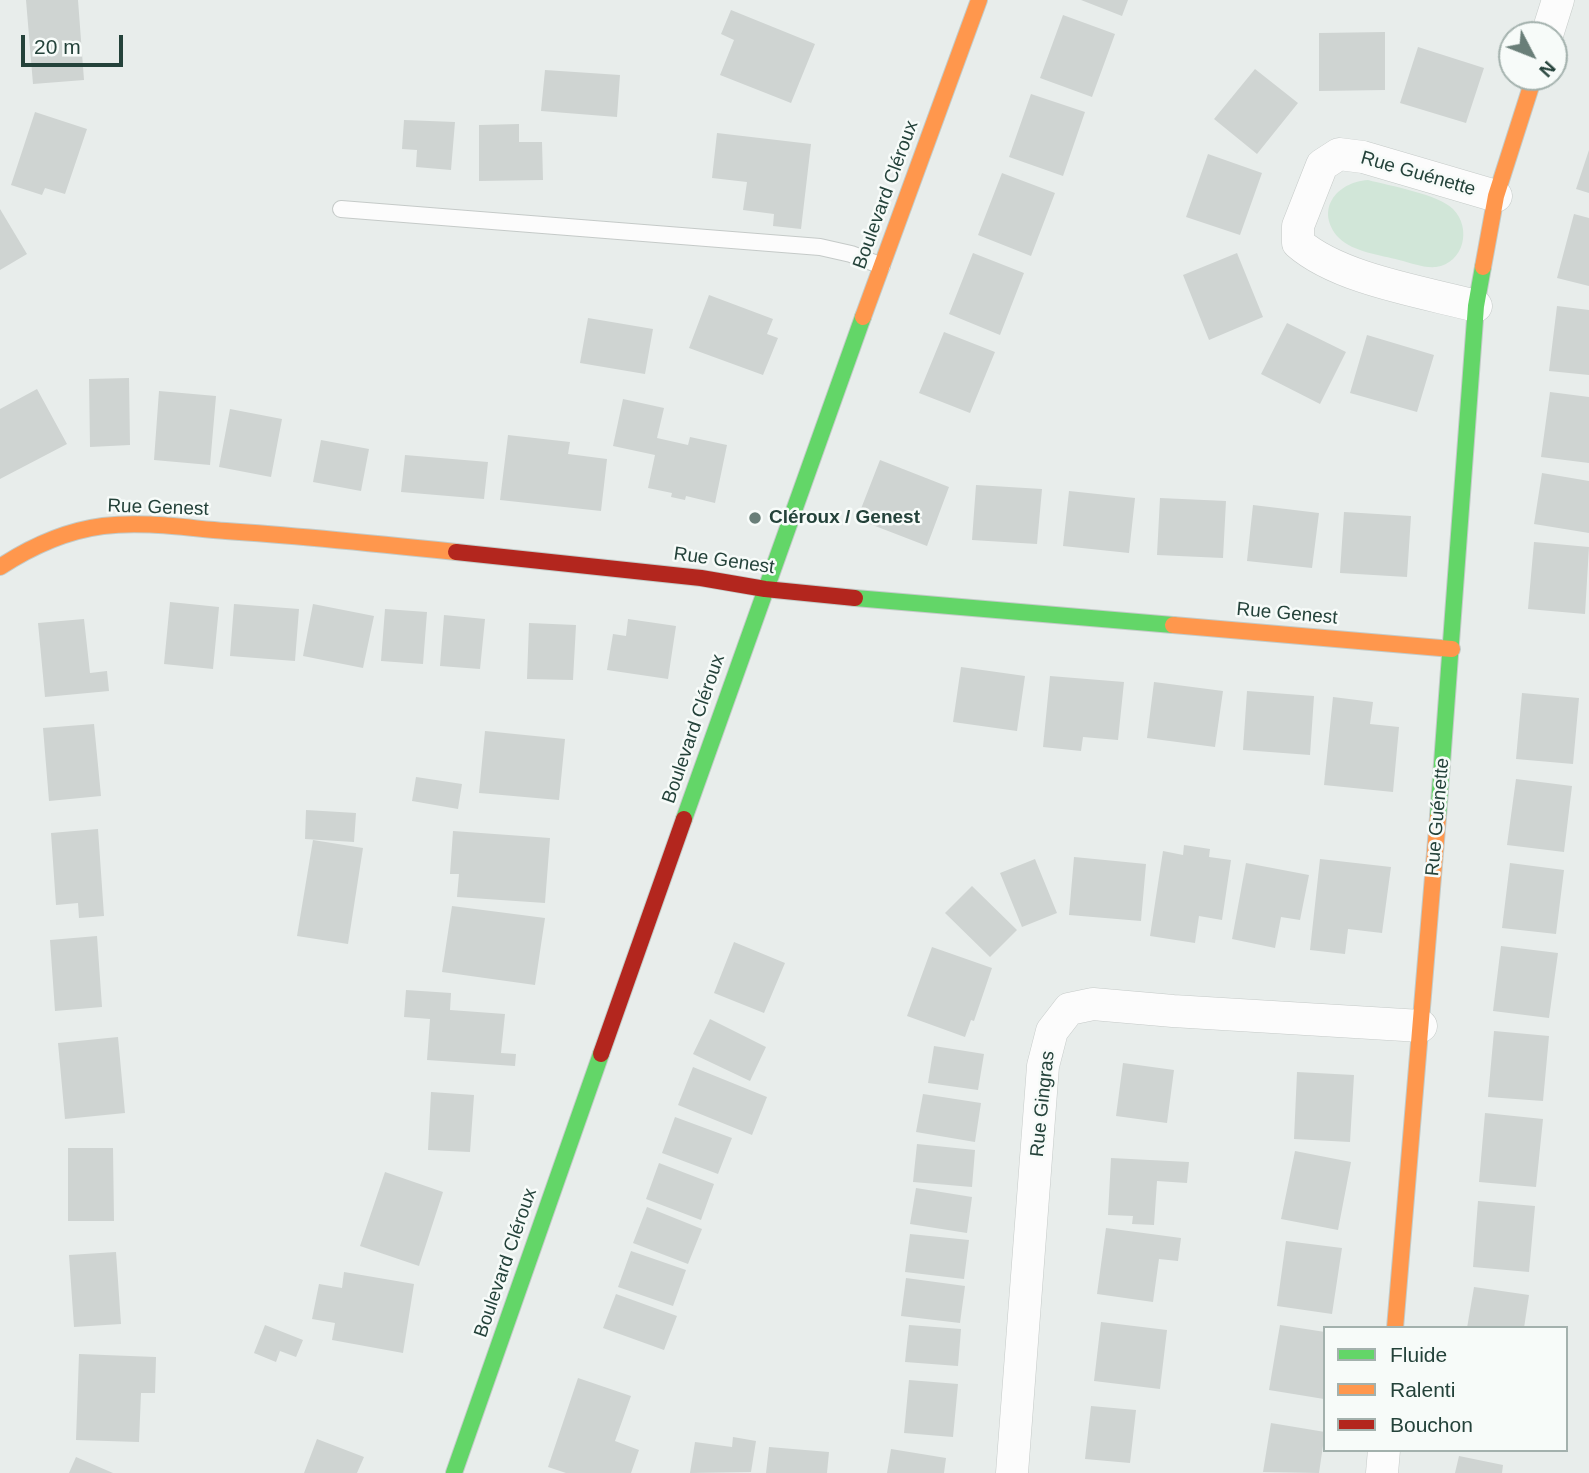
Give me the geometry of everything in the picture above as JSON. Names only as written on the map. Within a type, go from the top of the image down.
[{"type":"street","name":"Boulevard Cléroux","points":[[454,1473],[765,589],[979,0]]},
{"type":"street","points":[[1551,21],[1558,0]]},
{"type":"street","name":"Rue Guénette","points":[[1395,1326],[1452,649],[1476,306],[1496,197],[1530,91]]},
{"type":"street","name":"Rue Guénette","points":[[1476,306],[1335,268],[1312,256],[1298,243],[1298,226],[1322,165],[1339,154],[1363,157],[1496,197]]},
{"type":"street","name":"Rue Genest","points":[[0,567],[25,550],[65,534],[104,526],[140,524],[324,538],[688,577],[765,589],[1452,649]]},
{"type":"street","name":"Rue Gingras","points":[[1012,1473],[1043,1066],[1052,1031],[1069,1009],[1093,1004],[1421,1026]]},
{"type":"street","points":[[1382,1473],[1384,1452]]},
{"type":"lane","points":[[341,209],[820,247],[851,254],[882,266]]},
{"type":"green space","points":[[1368,180],[1425,195],[1453,209],[1459,217],[1463,235],[1459,252],[1453,259],[1436,267],[1422,266],[1359,250],[1339,238],[1328,218],[1332,200],[1346,186]]},
{"type":"building","points":[[26,0],[78,0],[84,80],[33,84]]},
{"type":"building","points":[[1081,0],[1128,0],[1122,16]]},
{"type":"building","points":[[731,10],[815,44],[791,103],[720,75],[734,40],[721,34]]},
{"type":"building","points":[[1063,15],[1115,34],[1092,97],[1040,78]]},
{"type":"building","points":[[1385,32],[1385,90],[1319,91],[1319,33]]},
{"type":"building","points":[[1418,47],[1484,68],[1466,123],[1400,103]]},
{"type":"building","points":[[1255,69],[1298,103],[1257,154],[1214,119]]},
{"type":"building","points":[[545,70],[620,75],[617,117],[541,111]]},
{"type":"building","points":[[1031,94],[1085,112],[1063,176],[1009,157]]},
{"type":"building","points":[[35,112],[87,129],[65,194],[45,188],[42,195],[11,185]]},
{"type":"building","points":[[404,120],[455,122],[451,170],[416,167],[417,150],[402,149]]},
{"type":"building","points":[[519,124],[519,142],[542,142],[543,180],[479,181],[479,125]]},
{"type":"building","points":[[717,133],[811,144],[801,229],[773,226],[774,214],[743,210],[747,182],[712,178]]},
{"type":"building","points":[[1589,150],[1589,193],[1576,189]]},
{"type":"building","points":[[1208,154],[1262,173],[1240,235],[1186,217]]},
{"type":"building","points":[[1002,173],[1055,193],[1031,256],[978,235]]},
{"type":"building","points":[[0,209],[27,254],[0,270]]},
{"type":"building","points":[[1574,214],[1589,218],[1589,286],[1557,278]]},
{"type":"building","points":[[973,253],[1024,273],[1000,335],[949,314]]},
{"type":"building","points":[[1237,253],[1263,317],[1209,340],[1183,275]]},
{"type":"building","points":[[709,295],[773,319],[767,334],[778,338],[763,375],[689,348]]},
{"type":"building","points":[[1557,306],[1589,310],[1589,375],[1549,371]]},
{"type":"building","points":[[588,318],[653,329],[645,374],[580,363]]},
{"type":"building","points":[[1287,323],[1346,352],[1320,404],[1261,374]]},
{"type":"building","points":[[944,332],[995,352],[970,413],[919,393]]},
{"type":"building","points":[[1367,335],[1434,355],[1417,412],[1350,393]]},
{"type":"building","points":[[129,378],[130,445],[90,447],[89,379]]},
{"type":"building","points":[[37,389],[67,444],[0,479],[0,409]]},
{"type":"building","points":[[159,391],[216,396],[210,465],[154,460]]},
{"type":"building","points":[[1550,392],[1589,397],[1589,463],[1541,457]]},
{"type":"building","points":[[623,399],[664,408],[657,438],[688,445],[690,437],[727,445],[715,503],[686,496],[685,500],[671,497],[672,493],[648,488],[655,455],[613,446]]},
{"type":"building","points":[[230,409],[282,419],[271,477],[219,467]]},
{"type":"building","points":[[508,435],[570,442],[568,454],[607,459],[601,511],[500,500]]},
{"type":"building","points":[[321,440],[369,449],[361,491],[313,482]]},
{"type":"building","points":[[405,455],[488,462],[484,499],[401,492]]},
{"type":"building","points":[[880,460],[949,487],[927,546],[857,519]]},
{"type":"building","points":[[1542,473],[1589,481],[1589,533],[1534,524]]},
{"type":"building","points":[[976,485],[1042,489],[1037,544],[972,540]]},
{"type":"building","points":[[1069,491],[1135,498],[1129,553],[1063,546]]},
{"type":"building","points":[[1160,498],[1226,501],[1223,558],[1157,555]]},
{"type":"building","points":[[1253,505],[1319,513],[1312,568],[1247,561]]},
{"type":"building","points":[[1344,512],[1411,516],[1407,577],[1340,573]]},
{"type":"building","points":[[1534,542],[1589,547],[1585,614],[1528,609]]},
{"type":"building","points":[[170,602],[219,607],[213,669],[164,664]]},
{"type":"building","points":[[234,604],[299,609],[295,661],[230,656]]},
{"type":"building","points":[[313,604],[374,616],[363,668],[303,656]]},
{"type":"building","points":[[385,609],[427,612],[423,664],[381,661]]},
{"type":"building","points":[[444,615],[485,619],[480,669],[440,666]]},
{"type":"building","points":[[84,619],[90,673],[107,671],[109,691],[45,697],[38,623]]},
{"type":"building","points":[[628,619],[676,626],[668,679],[607,670],[613,634],[626,636]]},
{"type":"building","points":[[529,623],[576,625],[573,680],[527,679]]},
{"type":"building","points":[[961,667],[1025,676],[1017,731],[953,722]]},
{"type":"building","points":[[1050,676],[1124,682],[1118,740],[1083,737],[1081,751],[1043,747]]},
{"type":"building","points":[[1154,682],[1223,691],[1215,747],[1147,738]]},
{"type":"building","points":[[1247,691],[1314,696],[1310,755],[1243,750]]},
{"type":"building","points":[[1522,693],[1579,698],[1573,764],[1516,759]]},
{"type":"building","points":[[1333,697],[1373,702],[1370,724],[1399,727],[1393,792],[1324,785]]},
{"type":"building","points":[[94,724],[101,796],[49,801],[43,728]]},
{"type":"building","points":[[485,731],[565,739],[559,800],[479,793]]},
{"type":"building","points":[[416,777],[462,784],[458,809],[412,801]]},
{"type":"building","points":[[1516,779],[1572,786],[1564,852],[1507,845]]},
{"type":"building","points":[[306,810],[356,813],[354,842],[305,839]]},
{"type":"building","points":[[98,829],[104,916],[79,918],[78,903],[56,905],[51,833]]},
{"type":"building","points":[[453,831],[550,838],[545,903],[457,897],[459,874],[450,874]]},
{"type":"building","points":[[313,840],[363,848],[348,944],[297,936]]},
{"type":"building","points":[[1184,845],[1210,849],[1209,857],[1231,860],[1222,920],[1199,916],[1195,943],[1150,936],[1163,851],[1183,855]]},
{"type":"building","points":[[1074,857],[1146,864],[1141,921],[1069,915]]},
{"type":"building","points":[[1035,859],[1057,913],[1022,927],[1000,873]]},
{"type":"building","points":[[1320,859],[1391,867],[1382,933],[1348,929],[1345,954],[1310,950]]},
{"type":"building","points":[[1246,863],[1309,875],[1300,920],[1281,917],[1275,948],[1232,939]]},
{"type":"building","points":[[1510,863],[1564,870],[1556,934],[1502,928]]},
{"type":"building","points":[[972,886],[1017,930],[990,957],[945,913]]},
{"type":"building","points":[[452,906],[545,918],[535,985],[442,972]]},
{"type":"building","points":[[97,936],[102,1007],[55,1011],[50,940]]},
{"type":"building","points":[[734,942],[785,963],[764,1013],[714,993]]},
{"type":"building","points":[[1501,946],[1558,953],[1549,1018],[1493,1011]]},
{"type":"building","points":[[932,947],[992,968],[974,1021],[971,1020],[965,1037],[907,1016]]},
{"type":"building","points":[[406,990],[451,993],[450,1010],[505,1014],[501,1053],[516,1054],[515,1066],[427,1060],[430,1019],[404,1017]]},
{"type":"building","points":[[710,1019],[766,1047],[750,1081],[693,1054]]},
{"type":"building","points":[[1494,1031],[1549,1036],[1543,1101],[1488,1097]]},
{"type":"building","points":[[118,1037],[125,1113],[65,1119],[58,1043]]},
{"type":"building","points":[[934,1046],[984,1054],[978,1090],[928,1083]]},
{"type":"building","points":[[1123,1063],[1174,1070],[1167,1123],[1116,1116]]},
{"type":"building","points":[[693,1067],[767,1097],[752,1135],[678,1105]]},
{"type":"building","points":[[1297,1072],[1354,1075],[1350,1142],[1294,1139]]},
{"type":"building","points":[[431,1092],[474,1095],[470,1152],[428,1150]]},
{"type":"building","points":[[923,1094],[981,1103],[975,1142],[916,1132]]},
{"type":"building","points":[[1485,1113],[1543,1119],[1536,1187],[1479,1182]]},
{"type":"building","points":[[675,1117],[732,1138],[718,1174],[662,1153]]},
{"type":"building","points":[[917,1144],[975,1150],[972,1187],[913,1182]]},
{"type":"building","points":[[68,1148],[113,1148],[114,1221],[68,1221]]},
{"type":"building","points":[[1295,1151],[1351,1162],[1338,1230],[1281,1219]]},
{"type":"building","points":[[1111,1158],[1189,1162],[1187,1183],[1157,1181],[1154,1225],[1132,1224],[1133,1216],[1108,1215]]},
{"type":"building","points":[[659,1163],[714,1184],[701,1220],[646,1199]]},
{"type":"building","points":[[385,1172],[443,1192],[419,1266],[360,1246]]},
{"type":"building","points":[[916,1188],[972,1197],[967,1233],[910,1224]]},
{"type":"building","points":[[1478,1201],[1535,1206],[1529,1272],[1473,1267]]},
{"type":"building","points":[[647,1207],[702,1229],[688,1264],[633,1243]]},
{"type":"building","points":[[1106,1228],[1181,1238],[1178,1261],[1159,1259],[1153,1302],[1097,1294]]},
{"type":"building","points":[[910,1234],[969,1240],[964,1279],[905,1272]]},
{"type":"building","points":[[1286,1241],[1342,1248],[1332,1314],[1277,1306]]},
{"type":"building","points":[[631,1251],[686,1270],[673,1306],[618,1287]]},
{"type":"building","points":[[116,1252],[121,1324],[74,1327],[69,1255]]},
{"type":"building","points":[[344,1272],[414,1284],[403,1353],[332,1340],[335,1323],[312,1319],[319,1284],[342,1288]]},
{"type":"building","points":[[906,1278],[965,1286],[960,1323],[901,1316]]},
{"type":"building","points":[[1474,1287],[1529,1295],[1524,1326],[1467,1326]]},
{"type":"building","points":[[616,1294],[677,1316],[664,1350],[603,1328]]},
{"type":"building","points":[[1101,1322],[1167,1330],[1160,1389],[1094,1381]]},
{"type":"building","points":[[265,1325],[303,1340],[296,1357],[280,1351],[276,1362],[254,1353]]},
{"type":"building","points":[[909,1325],[961,1329],[958,1366],[905,1362]]},
{"type":"building","points":[[1280,1325],[1323,1332],[1323,1399],[1269,1390]]},
{"type":"building","points":[[79,1354],[156,1357],[155,1393],[141,1393],[139,1442],[76,1440]]},
{"type":"building","points":[[578,1378],[631,1396],[615,1441],[639,1450],[631,1473],[566,1473],[548,1467]]},
{"type":"building","points":[[909,1380],[958,1384],[953,1437],[904,1433]]},
{"type":"building","points":[[1091,1406],[1136,1410],[1130,1463],[1085,1459]]},
{"type":"building","points":[[1271,1423],[1323,1432],[1319,1473],[1263,1472]]},
{"type":"building","points":[[733,1437],[756,1441],[751,1472],[690,1473],[695,1442],[732,1447]]},
{"type":"building","points":[[317,1439],[364,1457],[357,1473],[304,1473]]},
{"type":"building","points":[[769,1447],[829,1452],[827,1473],[766,1473]]},
{"type":"building","points":[[891,1449],[946,1458],[944,1473],[887,1473]]},
{"type":"building","points":[[1459,1456],[1503,1465],[1502,1473],[1455,1473]]},
{"type":"building","points":[[76,1457],[113,1473],[69,1473]]},
{"type":"traffic: fast","points":[[1438,817],[1476,306],[1483,267]]},
{"type":"traffic: fast","points":[[684,819],[863,317]]},
{"type":"traffic: fast","points":[[855,598],[1173,625]]},
{"type":"traffic: fast","points":[[454,1473],[601,1054]]},
{"type":"traffic: slow","points":[[863,317],[979,0]]},
{"type":"traffic: slow","points":[[1483,267],[1496,196],[1530,91]]},
{"type":"traffic: slow","points":[[0,567],[24,552],[62,536],[89,528],[134,524],[456,552]]},
{"type":"traffic: slow","points":[[1173,625],[1452,649]]},
{"type":"traffic: slow","points":[[1395,1326],[1438,817]]},
{"type":"traffic: jam","points":[[456,552],[701,578],[765,589],[855,598]]},
{"type":"traffic: jam","points":[[601,1054],[684,819]]},
{"type":"place","name":"Cléroux / Genest","points":[[755,518]]}]
